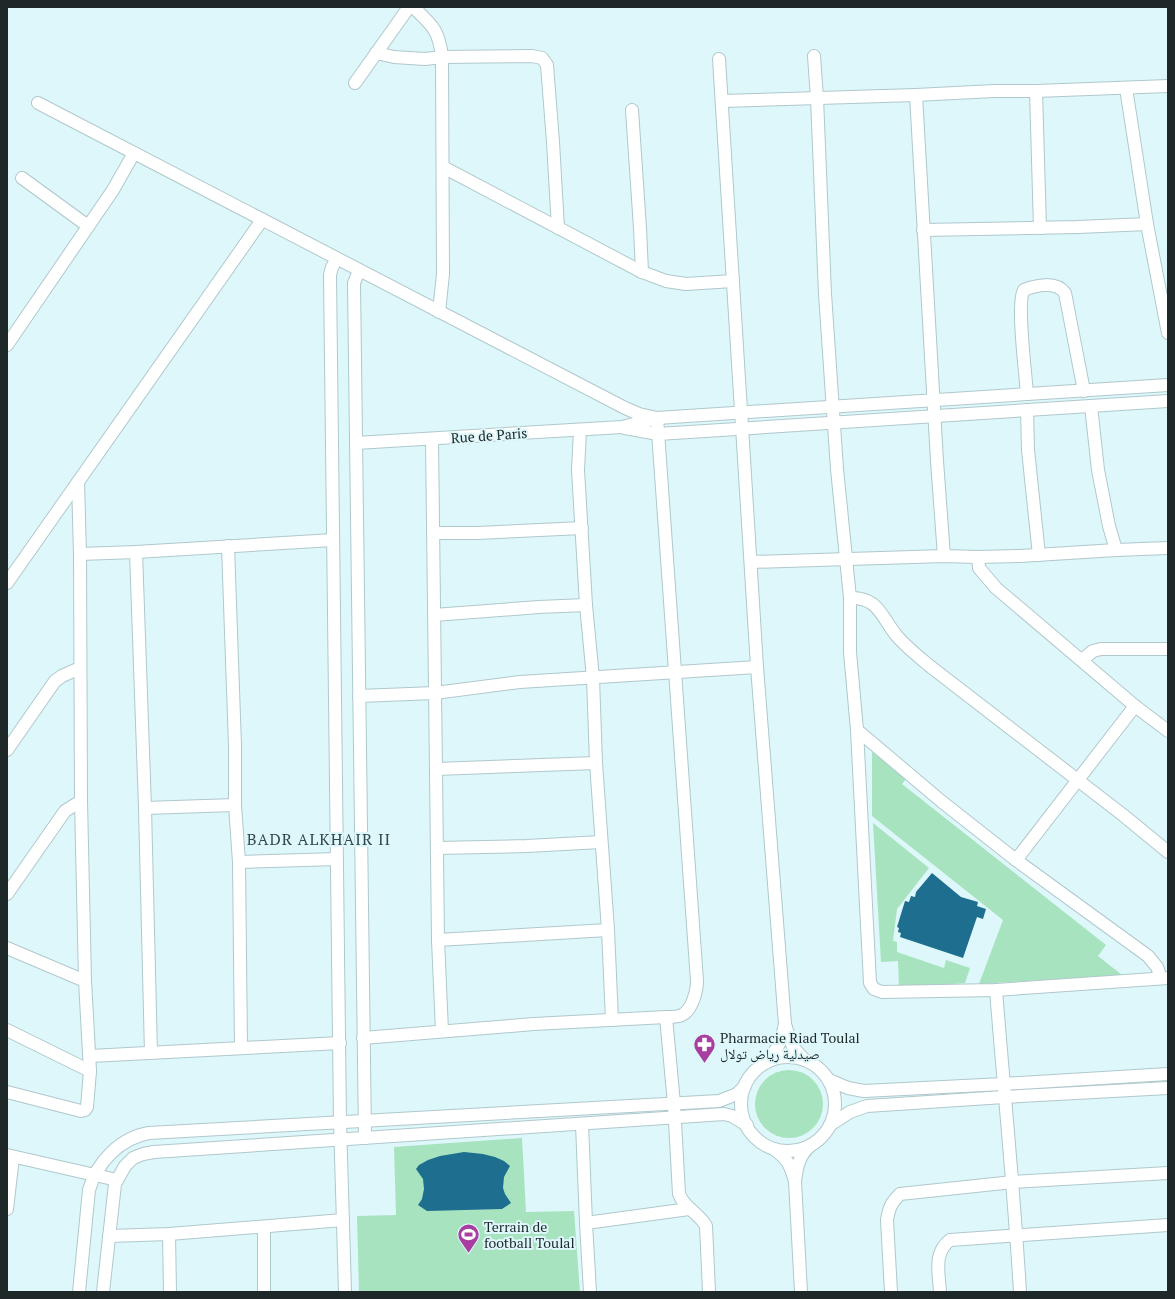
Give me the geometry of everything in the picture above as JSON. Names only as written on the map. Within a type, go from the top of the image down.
[{"type":"street","points":[[356,83],[409,7]]},
{"type":"street","points":[[413,7],[430,22],[437,32],[442,56],[443,274],[439,312]]},
{"type":"street","points":[[376,53],[411,59],[425,59],[442,56],[532,56],[542,58],[547,65],[558,228]]},
{"type":"street","points":[[814,56],[825,294],[835,422],[837,469],[850,598],[850,652],[857,730],[870,983],[874,989],[882,992],[996,990],[1164,978],[1148,956],[1016,860],[941,801],[857,730]]},
{"type":"street","points":[[719,59],[757,667],[785,1024],[791,1044],[805,1060],[818,1068],[829,1080],[835,1102],[834,1114],[830,1125],[823,1136],[806,1150],[798,1163],[795,1180],[800,1292]]},
{"type":"street","points":[[722,101],[916,96],[994,91],[1036,91],[1168,86]]},
{"type":"street","points":[[1126,88],[1147,224],[1168,333]]},
{"type":"street","points":[[1036,91],[1040,228]]},
{"type":"street","points":[[916,96],[944,556]]},
{"type":"street","points":[[38,103],[625,408],[638,414],[657,418]]},
{"type":"street","points":[[632,110],[642,272]]},
{"type":"street","points":[[7,345],[113,190],[134,153]]},
{"type":"street","points":[[443,167],[642,272],[666,281],[686,284],[733,281]]},
{"type":"street","points":[[22,178],[88,226]]},
{"type":"street","points":[[9,575],[78,482],[262,220]]},
{"type":"street","points":[[923,230],[1147,224]]},
{"type":"street","points":[[337,259],[332,267],[330,275],[340,1122],[345,1292]]},
{"type":"street","points":[[359,270],[354,283],[365,1138]]},
{"type":"street","points":[[1027,394],[1021,324],[1021,296],[1024,290],[1028,288],[1046,286],[1060,288],[1065,293],[1084,391]]},
{"type":"street","points":[[622,427],[657,418],[1168,385]]},
{"type":"street","points":[[622,427],[658,434],[1168,401]]},
{"type":"street","points":[[1090,406],[1098,470],[1109,526],[1116,550]]},
{"type":"street","points":[[1027,410],[1028,450],[1039,555]]},
{"type":"street","points":[[363,1038],[534,1024],[666,1017],[682,1015],[690,1007],[694,1000],[697,989],[697,981],[657,418]]},
{"type":"street","name":"Rue de Paris","points":[[356,443],[622,427]]},
{"type":"street","points":[[580,430],[578,470],[586,605],[594,678],[596,763],[608,930],[612,1020]]},
{"type":"street","points":[[432,439],[438,940],[442,1031]]},
{"type":"street","points":[[7,1092],[81,1111],[85,1110],[87,1107],[90,1056],[85,981],[81,801],[80,554],[78,482]]},
{"type":"street","points":[[433,533],[477,533],[582,528]]},
{"type":"street","points":[[80,554],[333,540]]},
{"type":"street","points":[[228,546],[235,746],[235,805],[239,862],[241,1048]]},
{"type":"street","points":[[751,562],[846,558],[1039,555],[1168,548]]},
{"type":"street","points":[[136,552],[145,808],[151,1053]]},
{"type":"street","points":[[978,556],[979,568],[996,588],[1135,706],[1168,731]]},
{"type":"street","points":[[850,598],[860,598],[874,605],[880,611],[896,635],[908,647],[1168,852]]},
{"type":"street","points":[[434,615],[586,605]]},
{"type":"street","points":[[1082,660],[1092,651],[1101,649],[1168,649]]},
{"type":"street","points":[[359,696],[435,693],[520,682],[757,667]]},
{"type":"street","points":[[7,750],[55,681],[62,676],[80,668]]},
{"type":"street","points":[[1016,860],[1135,706]]},
{"type":"street","points":[[436,769],[596,763]]},
{"type":"street","points":[[7,894],[65,811],[81,801]]},
{"type":"street","points":[[145,808],[235,805]]},
{"type":"street","points":[[437,848],[527,846],[601,842]]},
{"type":"street","points":[[239,862],[337,860]]},
{"type":"street","points":[[438,940],[608,930]]},
{"type":"street","points":[[7,948],[85,981]]},
{"type":"street","points":[[996,990],[1004,1097],[1013,1182],[1020,1292]]},
{"type":"street","points":[[666,1017],[674,1104],[679,1194],[681,1200],[689,1209],[702,1219],[706,1226],[709,1292]]},
{"type":"street","points":[[79,1292],[89,1190],[92,1181],[112,1153],[119,1146],[138,1135],[149,1133],[719,1101],[737,1094],[754,1073],[765,1063],[775,1051],[781,1040],[785,1024]]},
{"type":"street","points":[[7,1030],[90,1072]]},
{"type":"street","points":[[90,1056],[340,1043]]},
{"type":"street","points":[[765,1063],[778,1058],[792,1057],[805,1060]]},
{"type":"street","points":[[829,1080],[848,1088],[864,1091],[1168,1074]]},
{"type":"street","points":[[745,1086],[742,1095],[742,1105],[746,1125],[752,1134],[760,1141],[779,1153],[790,1163],[795,1180]]},
{"type":"street","points":[[830,1125],[850,1112],[867,1106],[1168,1088]]},
{"type":"street","points":[[103,1292],[115,1184],[125,1166],[132,1158],[148,1153],[724,1114],[732,1116],[746,1125]]},
{"type":"street","points":[[582,1124],[590,1292]]},
{"type":"street","points":[[769,1146],[780,1150],[792,1150],[814,1144]]},
{"type":"street","points":[[7,1209],[10,1156],[96,1174],[117,1180]]},
{"type":"street","points":[[891,1292],[887,1220],[888,1209],[900,1194],[1013,1182],[1168,1173]]},
{"type":"street","points":[[586,1223],[689,1209]]},
{"type":"street","points":[[109,1236],[170,1234],[343,1220]]},
{"type":"street","points":[[940,1292],[938,1260],[944,1245],[950,1240],[1168,1226]]},
{"type":"street","points":[[264,1227],[264,1292]]},
{"type":"street","points":[[170,1234],[170,1292]]},
{"type":"green space","points":[[872,752],[906,779],[902,784],[1106,945],[1098,956],[1122,975],[979,984],[1003,920],[872,816]]},
{"type":"green space","points":[[873,823],[929,868],[897,909],[893,941],[897,942],[897,952],[944,968],[946,960],[970,968],[965,983],[899,988],[898,961],[881,962]]},
{"type":"green space","points":[[782,1070],[796,1070],[808,1075],[818,1085],[823,1097],[823,1111],[818,1123],[808,1133],[796,1138],[782,1138],[770,1133],[760,1123],[755,1111],[755,1097],[760,1085],[770,1075]]},
{"type":"green space","name":"Terrain de football Toulal","points":[[522,1138],[526,1212],[574,1211],[580,1292],[359,1292],[357,1216],[396,1215],[394,1147]]},
{"type":"building","points":[[932,873],[961,897],[978,902],[977,906],[986,909],[983,919],[977,917],[963,958],[900,937],[901,933],[898,932],[899,928],[897,927],[905,901],[909,902],[911,896],[915,897],[916,892]]},
{"type":"building","points":[[464,1152],[495,1157],[504,1161],[510,1166],[504,1177],[503,1188],[511,1203],[502,1209],[427,1211],[418,1205],[422,1199],[424,1189],[423,1179],[416,1169],[419,1165],[440,1156]]},
{"type":"place","name":"Pharmacie Riad Toulal صيدلية رياض تولال","points":[[704,1064]]},
{"type":"place","name":"Terrain de football Toulal","points":[[468,1254]]},
{"type":"district","name":"BADR ALKHAIR II","points":[[319,839]]}]
